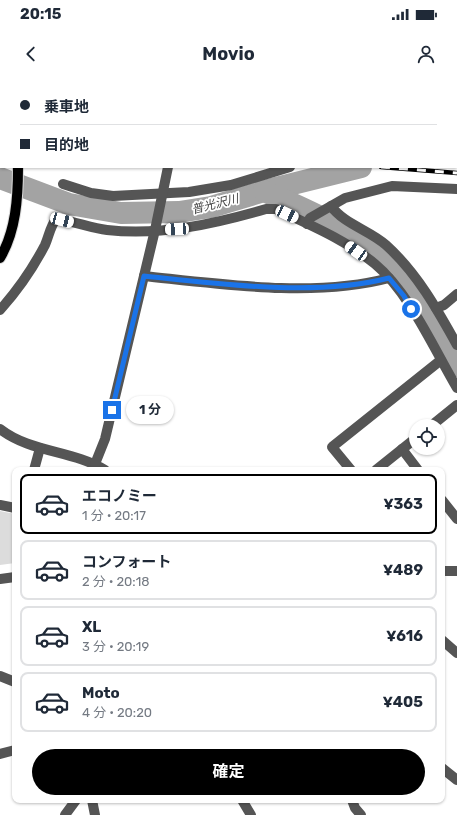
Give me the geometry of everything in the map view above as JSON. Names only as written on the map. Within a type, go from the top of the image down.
[{"type":"main road","points":[[0,258],[9,238],[16,212],[18,168]]},
{"type":"street","points":[[95,464],[105,439],[156,227],[168,168]]},
{"type":"street","points":[[63,184],[91,193],[113,196],[162,196],[231,185],[287,168]]},
{"type":"street","points":[[309,221],[327,208],[345,198],[392,186],[457,189]]},
{"type":"street","points":[[327,208],[385,244],[416,276],[457,344]]},
{"type":"street","points":[[0,310],[12,296],[34,264],[45,244],[52,224],[56,219],[108,230],[205,225],[266,209],[276,209],[309,221],[375,264],[404,296],[457,388]]},
{"type":"street","points":[[144,276],[208,283],[311,288],[363,283],[389,278]]},
{"type":"street","points":[[436,308],[444,305],[457,294]]},
{"type":"street","points":[[348,467],[332,446],[441,360]]},
{"type":"street","points":[[440,419],[457,405]]},
{"type":"street","points":[[0,429],[22,442],[95,464],[100,467]]},
{"type":"street","points":[[380,467],[409,443]]},
{"type":"street","points":[[35,467],[40,448]]},
{"type":"street","points":[[402,448],[416,467]]},
{"type":"street","points":[[445,504],[457,520]]},
{"type":"street","points":[[0,505],[12,507]]},
{"type":"street","points":[[445,570],[457,571]]},
{"type":"street","points":[[0,580],[12,578]]},
{"type":"street","points":[[445,643],[457,653]]},
{"type":"street","points":[[0,676],[12,681]]},
{"type":"street","points":[[0,754],[12,751]]},
{"type":"street","points":[[445,770],[457,780]]},
{"type":"street","points":[[65,815],[74,803]]},
{"type":"street","points":[[93,803],[95,815]]},
{"type":"street","points":[[244,803],[250,815]]},
{"type":"street","points":[[353,803],[358,814]]},
{"type":"shaded area","points":[[0,511],[12,513],[12,563],[0,565]]},
{"type":"waterway","name":"普光沢川","points":[[0,178],[69,204],[121,213],[179,212],[211,207],[264,191],[357,168]]},
{"type":"waterway","points":[[264,191],[344,229],[380,254],[410,287],[457,366]]},
{"type":"railway","points":[[394,168],[457,173]]},
{"type":"route","points":[[112,410],[144,276],[208,283],[311,288],[363,283],[389,278],[404,296],[411,309]]}]
